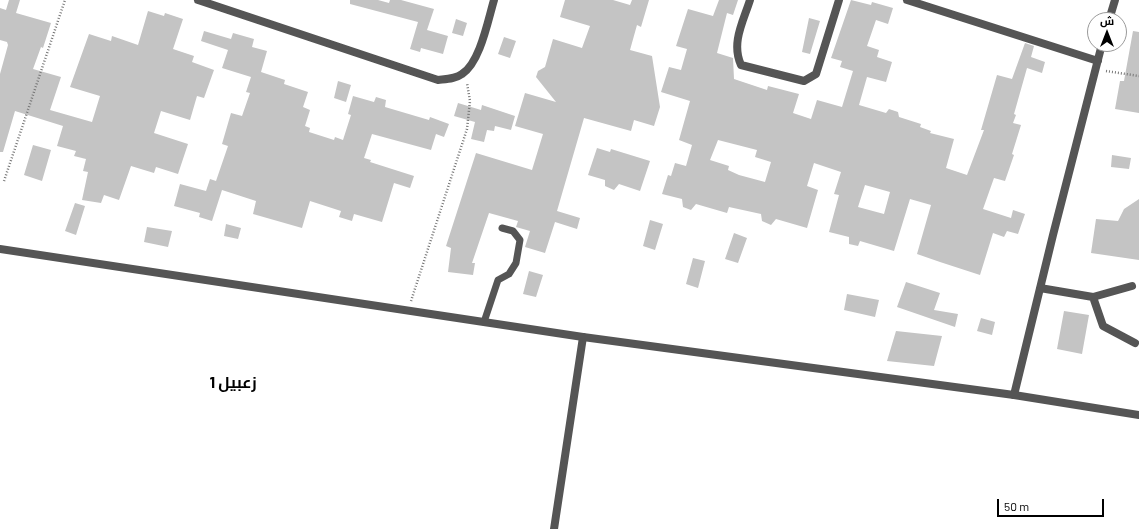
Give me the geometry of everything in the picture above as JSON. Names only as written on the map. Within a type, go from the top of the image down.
[{"type":"street","points":[[198,0],[438,80],[452,79],[463,73],[473,63],[494,0]]},
{"type":"street","points":[[750,0],[737,40],[737,54],[741,65],[804,81],[816,74],[839,0]]},
{"type":"street","points":[[907,0],[1097,65]]},
{"type":"street","points":[[1111,12],[1115,0]]},
{"type":"street","points":[[1014,395],[1100,52]]},
{"type":"street","points":[[0,249],[583,337],[1014,395],[1139,415]]},
{"type":"street","points":[[1040,288],[1093,298],[1132,286]]},
{"type":"street","points":[[1093,298],[1103,326],[1136,343]]},
{"type":"street","points":[[554,529],[583,337]]},
{"type":"lane","points":[[484,322],[498,280],[509,274],[518,254],[520,240],[513,231],[502,228]]},
{"type":"path","points":[[4,181],[64,0]]},
{"type":"path","points":[[1097,65],[1139,76]]},
{"type":"path","points":[[408,311],[467,129],[470,101],[463,73]]},
{"type":"building","points":[[9,0],[20,0],[16,13],[51,23],[43,48],[41,47],[33,69],[61,77],[50,110],[92,122],[100,96],[70,87],[89,34],[111,41],[112,36],[138,45],[148,11],[164,16],[165,13],[183,19],[173,49],[194,56],[192,62],[214,70],[204,98],[197,96],[190,120],[161,111],[154,133],[188,144],[178,174],[156,167],[154,173],[131,166],[119,200],[104,195],[101,203],[82,200],[88,172],[83,171],[86,159],[74,156],[76,151],[57,146],[63,126],[15,111],[3,152],[0,152],[0,74],[8,45],[7,42],[0,40],[0,8],[6,10]]},
{"type":"building","points":[[350,0],[378,0],[389,3],[390,0],[401,0],[434,9],[427,30],[448,36],[443,54],[421,48],[420,52],[410,49],[418,22],[350,4]]},
{"type":"building","points":[[565,0],[613,0],[630,5],[632,0],[649,0],[641,27],[637,25],[630,50],[652,56],[660,107],[654,126],[634,120],[631,131],[584,118],[557,211],[580,218],[577,229],[555,222],[545,253],[525,247],[530,231],[516,227],[518,221],[489,213],[472,263],[475,263],[473,275],[448,272],[451,248],[446,246],[476,153],[532,170],[543,134],[515,126],[525,93],[556,102],[536,77],[538,71],[545,67],[553,39],[582,48],[590,26],[560,17]]},
{"type":"building","points":[[719,0],[738,0],[733,15],[727,13],[717,53],[733,58],[734,79],[767,90],[768,86],[799,94],[793,113],[811,119],[817,100],[842,107],[853,71],[840,67],[842,61],[831,58],[851,0],[871,5],[872,2],[893,8],[888,24],[876,20],[867,46],[879,50],[877,57],[892,62],[886,82],[867,77],[859,105],[886,113],[889,109],[898,112],[899,117],[921,124],[920,127],[931,131],[930,133],[954,139],[946,168],[967,175],[984,130],[981,130],[997,75],[1012,79],[1025,43],[1034,46],[1031,57],[1045,62],[1042,73],[1027,68],[1014,114],[1016,115],[1013,123],[1021,125],[1012,154],[1014,155],[1005,181],[994,178],[983,209],[1011,218],[1013,210],[1025,214],[1018,234],[1007,231],[1004,237],[993,233],[980,275],[917,254],[931,205],[910,199],[894,251],[860,241],[858,246],[849,244],[849,237],[829,232],[839,195],[834,194],[841,172],[814,163],[807,186],[818,190],[807,228],[776,219],[771,225],[762,221],[761,214],[729,207],[727,213],[696,204],[691,210],[683,207],[682,199],[662,194],[668,175],[671,176],[675,163],[686,166],[692,145],[679,140],[690,101],[661,92],[669,67],[681,70],[687,49],[676,46],[688,9],[713,16]],"holes":[[[718,140],[757,150],[755,157],[771,162],[765,182],[739,175],[728,170],[729,166],[710,160]],[[865,185],[890,192],[884,214],[858,207]]]},
{"type":"building","points":[[809,18],[820,21],[810,54],[802,52]]},
{"type":"building","points":[[456,19],[467,23],[463,36],[452,33]]},
{"type":"building","points":[[204,31],[231,39],[233,33],[254,39],[252,47],[267,51],[261,72],[285,80],[284,84],[308,92],[303,107],[310,110],[305,126],[310,128],[309,132],[334,140],[335,137],[343,140],[351,115],[348,114],[353,96],[374,102],[376,97],[386,100],[385,107],[429,120],[430,117],[449,124],[444,137],[436,134],[431,150],[372,134],[364,158],[371,160],[370,162],[414,176],[410,188],[394,183],[382,222],[354,214],[352,221],[339,217],[341,211],[310,201],[302,228],[253,214],[256,201],[222,190],[212,221],[199,217],[200,213],[174,206],[180,184],[206,191],[210,179],[216,181],[228,146],[222,144],[231,113],[242,116],[250,93],[246,92],[251,77],[222,68],[228,50],[201,41]]},
{"type":"building","points":[[1133,31],[1139,32],[1139,113],[1115,109],[1120,81],[1124,81]]},
{"type":"building","points":[[504,37],[516,41],[510,58],[498,54]]},
{"type":"building","points":[[338,81],[351,85],[346,102],[334,98]]},
{"type":"building","points":[[458,103],[481,110],[482,105],[515,116],[511,130],[495,126],[494,131],[487,130],[484,142],[471,139],[475,122],[454,116]]},
{"type":"building","points":[[33,145],[51,150],[42,181],[24,175]]},
{"type":"building","points":[[597,148],[610,152],[611,149],[650,161],[640,191],[619,184],[614,190],[605,186],[605,180],[588,175]]},
{"type":"building","points":[[1112,155],[1131,158],[1129,169],[1111,167]]},
{"type":"building","points":[[1139,199],[1139,260],[1091,253],[1096,219],[1118,221],[1124,209]]},
{"type":"building","points":[[75,203],[85,206],[76,235],[65,231]]},
{"type":"building","points":[[650,220],[663,224],[655,250],[643,246]]},
{"type":"building","points":[[226,224],[241,228],[238,239],[224,236]]},
{"type":"building","points":[[147,227],[172,231],[168,247],[144,242]]},
{"type":"building","points":[[734,233],[747,238],[738,263],[725,259]]},
{"type":"building","points":[[693,258],[705,261],[698,288],[686,284]]},
{"type":"building","points":[[529,271],[543,275],[536,297],[523,294]]},
{"type":"building","points":[[906,282],[940,293],[934,310],[958,314],[955,327],[897,307]]},
{"type":"building","points":[[847,294],[879,300],[875,317],[844,310]]},
{"type":"building","points":[[1064,311],[1089,315],[1082,354],[1057,349]]},
{"type":"building","points":[[981,318],[995,322],[992,335],[977,331]]},
{"type":"building","points":[[896,331],[942,336],[934,366],[887,361]]},
{"type":"district","name":"زعبيل 1","points":[[233,383]]}]
